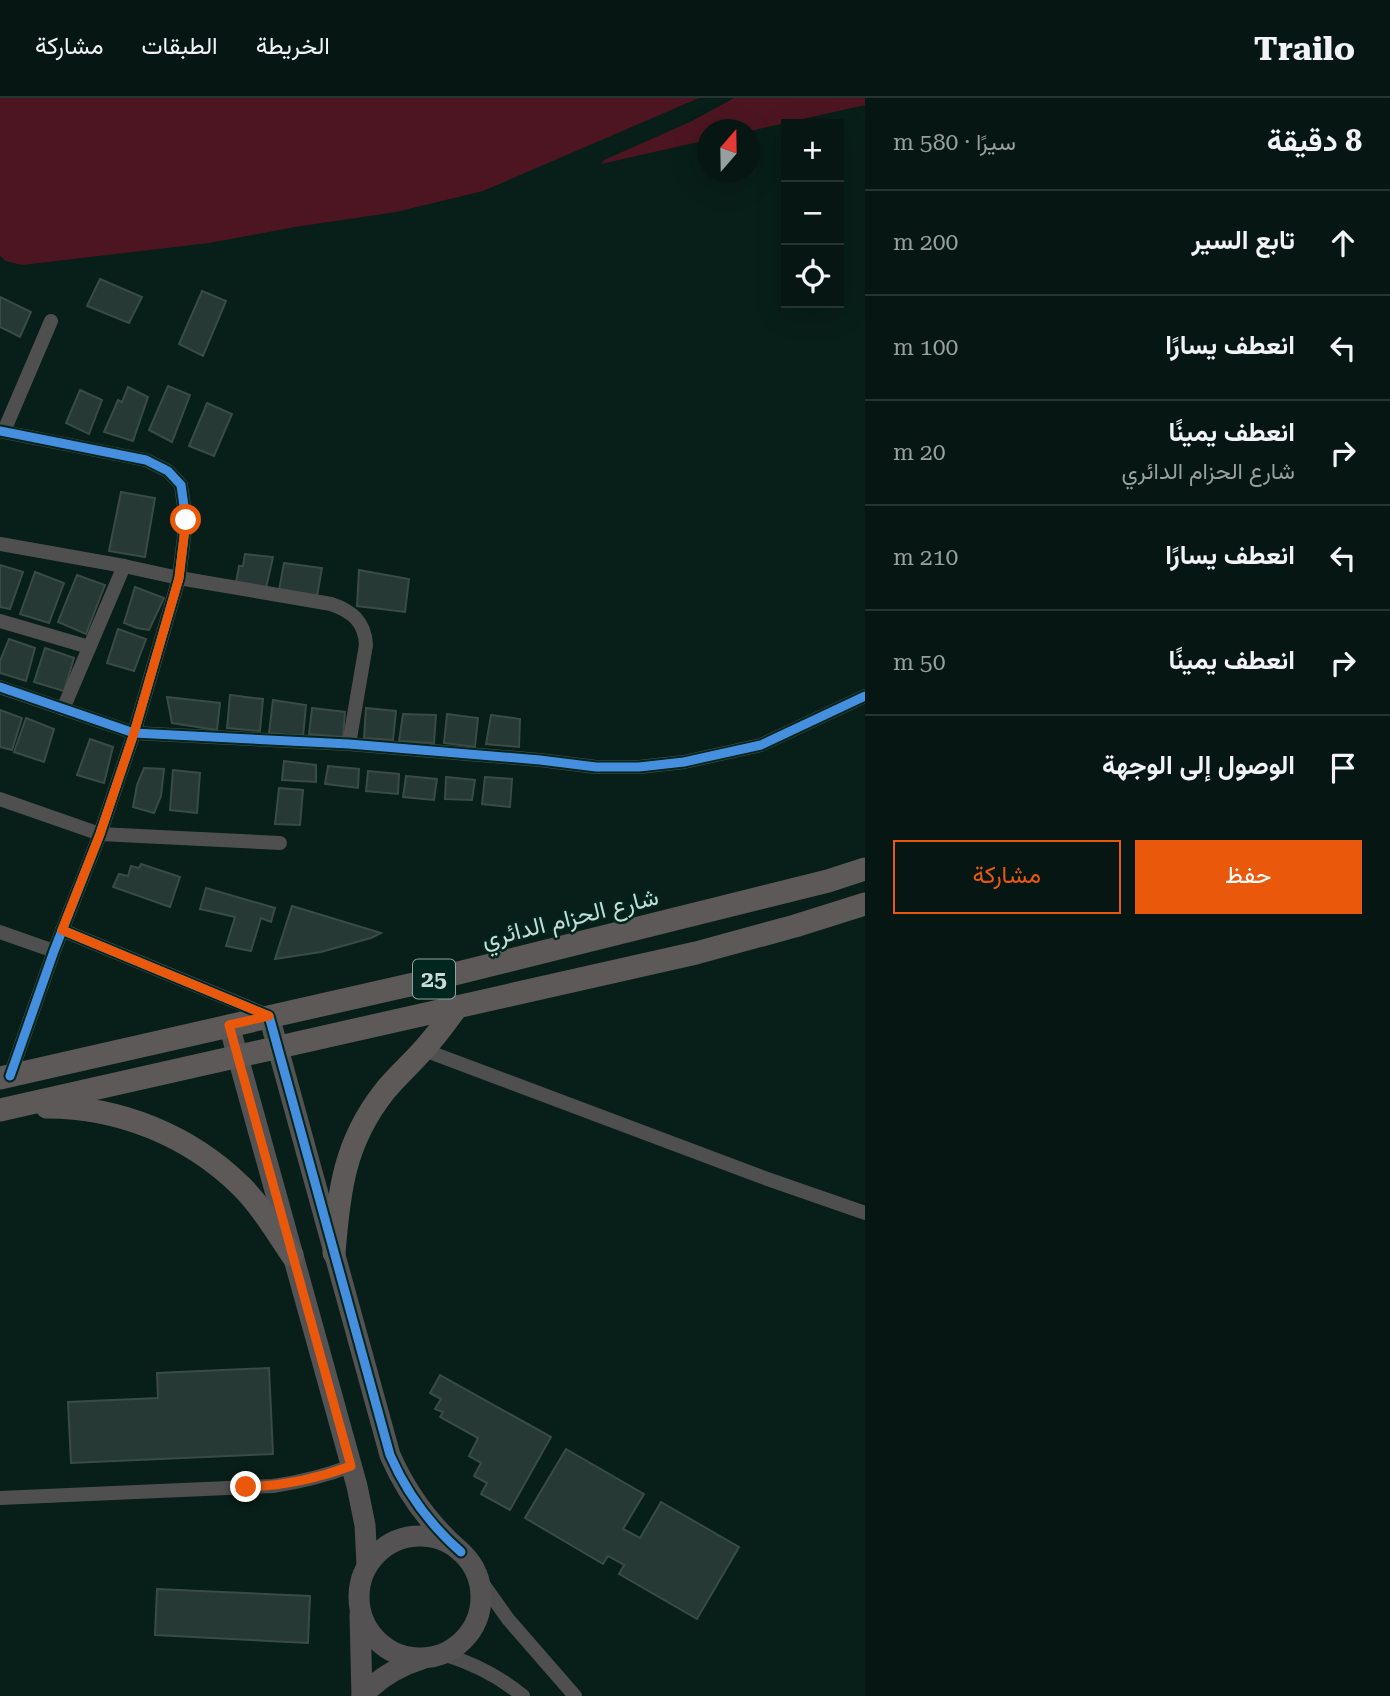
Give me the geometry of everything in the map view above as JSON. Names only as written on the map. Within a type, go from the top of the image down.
[{"type":"main road","name":"شارع الحزام الدائري","points":[[5,1077],[414,984],[828,881],[865,869]]},
{"type":"main road","name":"25","points":[[8,1108],[696,953],[865,904]]},
{"type":"main road","points":[[334,1253],[338,1198],[344,1170],[367,1116],[383,1092],[424,1050],[457,1007]]},
{"type":"main road","points":[[8,1108],[62,1107],[108,1114],[152,1126],[185,1142],[215,1163],[242,1187],[292,1255]]},
{"type":"street","points":[[5,1077],[100,834],[134,733],[179,578],[186,520],[181,485],[167,471],[146,460],[2,431],[51,321]]},
{"type":"street","points":[[0,544],[342,608],[351,614],[366,632],[349,744]]},
{"type":"street","points":[[62,709],[124,566]]},
{"type":"street","points":[[0,621],[89,646]]},
{"type":"street","points":[[0,687],[134,733],[349,744],[596,767],[639,767],[684,762],[761,745],[865,696]]},
{"type":"street","points":[[0,799],[100,834],[279,843]]},
{"type":"street","points":[[62,930],[269,1016],[395,1466],[426,1518],[471,1563],[497,1606],[575,1696]]},
{"type":"street","points":[[0,932],[54,951]]},
{"type":"street","points":[[229,1025],[362,1505],[367,1565]]},
{"type":"street","points":[[424,1050],[865,1213]]},
{"type":"street","points":[[0,1498],[273,1486],[326,1476],[351,1466]]},
{"type":"street","points":[[461,1552],[446,1542],[411,1536],[379,1551],[367,1565],[358,1594],[362,1696],[392,1671],[436,1656],[459,1644],[471,1630],[479,1614],[481,1595],[478,1577]]},
{"type":"street","points":[[360,1610],[373,1637],[384,1647],[413,1658],[436,1656],[485,1670],[523,1696]]},
{"type":"shaded area","points":[[0,98],[699,98],[483,191],[396,212],[209,243],[22,265],[5,261],[0,255]]},
{"type":"shaded area","points":[[734,98],[865,98],[865,105],[803,119],[781,119],[781,124],[760,129],[760,119],[697,119],[697,142],[601,164],[604,160],[690,122]]},
{"type":"building","points":[[100,279],[142,297],[129,323],[87,306]]},
{"type":"building","points":[[202,291],[226,301],[203,356],[179,344]]},
{"type":"building","points":[[0,297],[31,312],[20,337],[0,327]]},
{"type":"building","points":[[168,386],[190,395],[172,442],[149,430]]},
{"type":"building","points":[[128,387],[148,397],[133,441],[104,432],[118,400],[122,402]]},
{"type":"building","points":[[80,390],[102,400],[89,434],[66,423]]},
{"type":"building","points":[[207,403],[232,414],[214,456],[189,446]]},
{"type":"building","points":[[121,492],[155,498],[145,557],[109,551]]},
{"type":"building","points":[[245,554],[273,557],[266,588],[236,583],[239,566],[243,566]]},
{"type":"building","points":[[284,563],[322,568],[317,596],[279,590]]},
{"type":"building","points":[[0,565],[23,572],[10,609],[0,607]]},
{"type":"building","points":[[359,570],[409,579],[405,612],[357,606]]},
{"type":"building","points":[[35,572],[64,583],[49,623],[20,614]]},
{"type":"building","points":[[77,575],[105,585],[86,634],[58,622]]},
{"type":"building","points":[[135,587],[164,598],[149,630],[124,623]]},
{"type":"building","points":[[118,629],[146,639],[134,671],[107,663]]},
{"type":"building","points":[[9,639],[35,648],[26,681],[0,673],[0,661]]},
{"type":"building","points":[[45,648],[74,658],[64,691],[34,682]]},
{"type":"building","points":[[230,695],[263,699],[260,731],[227,728]]},
{"type":"building","points":[[167,697],[220,703],[217,730],[172,723]]},
{"type":"building","points":[[273,700],[306,705],[303,737],[269,733]]},
{"type":"building","points":[[312,708],[345,712],[343,737],[309,734]]},
{"type":"building","points":[[366,708],[396,711],[393,740],[364,738]]},
{"type":"building","points":[[0,710],[22,718],[12,750],[0,747]]},
{"type":"building","points":[[403,714],[436,715],[434,743],[399,741]]},
{"type":"building","points":[[447,714],[478,718],[475,747],[444,743]]},
{"type":"building","points":[[491,715],[520,719],[519,747],[486,744]]},
{"type":"building","points":[[26,718],[54,729],[44,762],[14,752]]},
{"type":"building","points":[[90,739],[113,747],[104,783],[77,775]]},
{"type":"building","points":[[284,761],[316,765],[316,782],[282,780]]},
{"type":"building","points":[[328,766],[359,769],[358,788],[325,784]]},
{"type":"building","points":[[144,768],[164,769],[161,796],[154,813],[133,807],[137,785]]},
{"type":"building","points":[[173,770],[200,773],[197,813],[170,810]]},
{"type":"building","points":[[368,771],[399,774],[398,794],[366,791]]},
{"type":"building","points":[[406,776],[437,779],[434,800],[403,797]]},
{"type":"building","points":[[446,777],[475,780],[472,800],[445,799]]},
{"type":"building","points":[[485,777],[512,779],[510,807],[482,804]]},
{"type":"building","points":[[279,788],[303,790],[300,825],[275,824]]},
{"type":"building","points":[[141,864],[180,877],[170,907],[113,887],[119,874],[128,876],[131,866],[139,868]]},
{"type":"building","points":[[206,888],[275,908],[271,922],[261,918],[251,951],[226,946],[235,917],[200,909]]},
{"type":"building","points":[[292,906],[381,933],[321,952],[275,959]]},
{"type":"building","points":[[269,1368],[273,1454],[71,1463],[68,1402],[158,1398],[157,1373]]},
{"type":"building","points":[[440,1375],[551,1437],[510,1510],[481,1494],[487,1483],[474,1476],[481,1463],[469,1456],[478,1438],[440,1417],[443,1412],[435,1409],[441,1399],[430,1393]]},
{"type":"building","points":[[566,1449],[644,1494],[623,1529],[640,1538],[661,1502],[739,1547],[697,1619],[619,1574],[624,1565],[608,1556],[603,1564],[525,1518]]},
{"type":"building","points":[[157,1589],[310,1596],[308,1643],[155,1635]]},
{"type":"cycle path","points":[[0,431],[146,460],[168,471],[181,485],[186,520],[179,578],[134,733],[100,834],[54,951],[10,1076]]},
{"type":"cycle path","points":[[0,687],[134,733],[349,744],[596,767],[639,767],[684,762],[761,745],[865,696]]},
{"type":"cycle path","points":[[62,930],[269,1016],[390,1455],[420,1508],[461,1552]]},
{"type":"route","points":[[186,520],[179,578],[134,733],[100,834],[62,930],[269,1016],[229,1025],[351,1466],[300,1482],[246,1487]]}]
